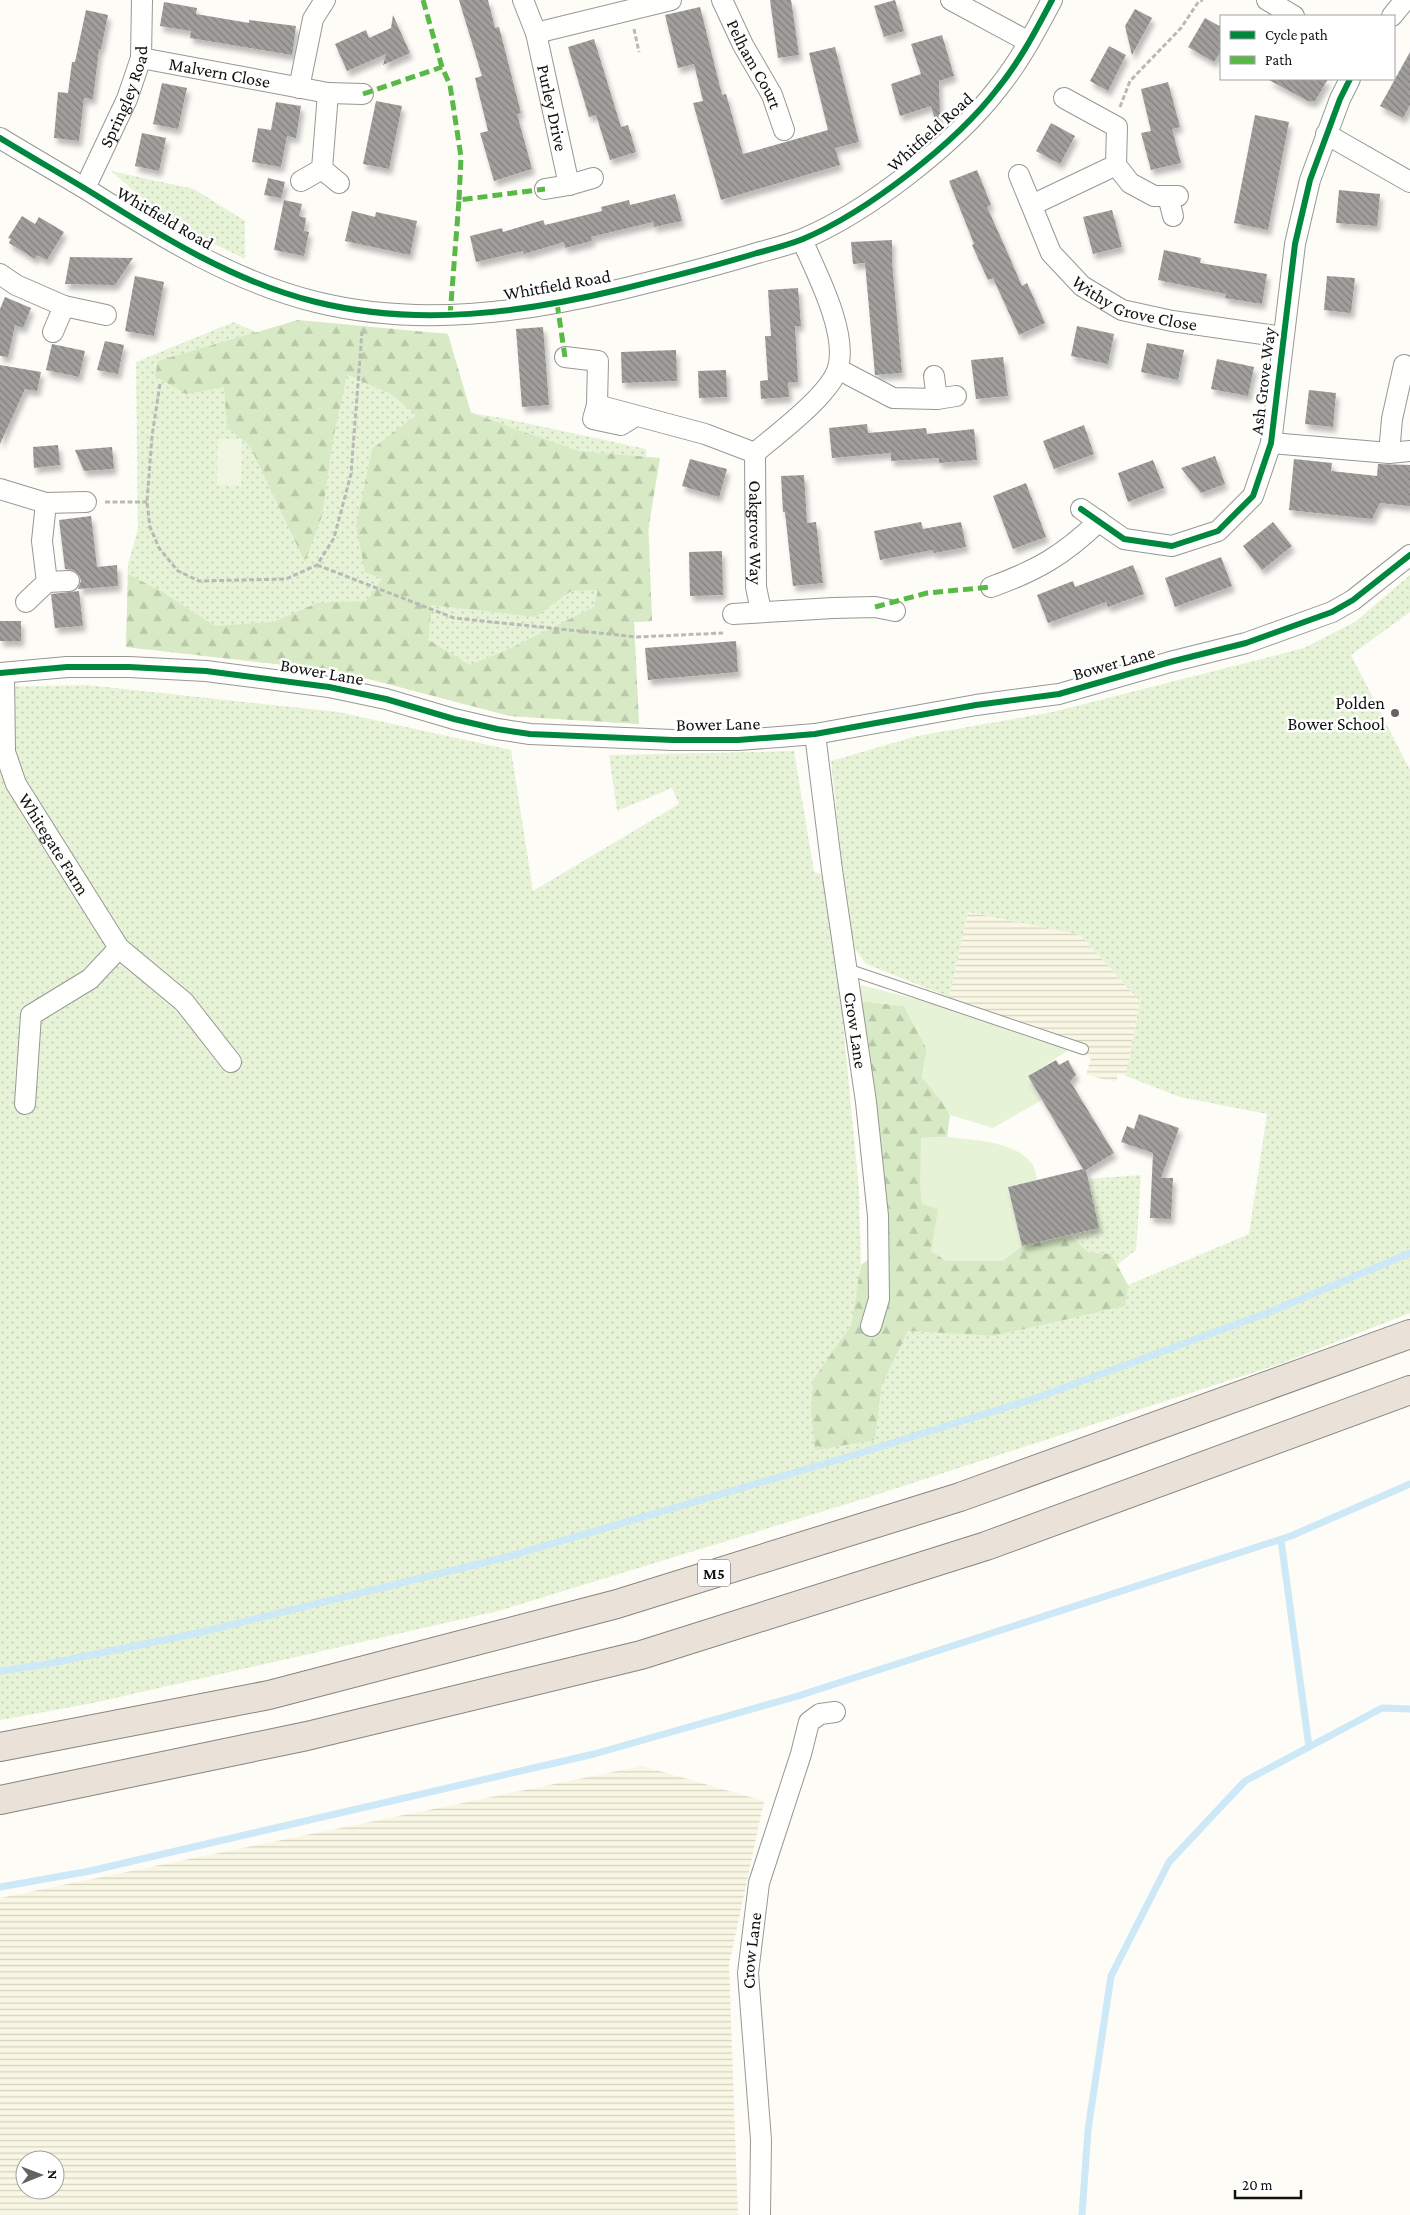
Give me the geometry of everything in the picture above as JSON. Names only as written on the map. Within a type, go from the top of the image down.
[{"type":"highway","name":"M5","points":[[0,1747],[269,1695],[617,1604],[960,1497],[1410,1334]]},
{"type":"highway","points":[[0,1800],[307,1736],[641,1655],[986,1546],[1410,1390]]},
{"type":"street","name":"Springley Road","points":[[85,188],[127,100],[141,58],[142,0]]},
{"type":"street","points":[[299,88],[313,19],[325,0]]},
{"type":"street","name":"Purley Drive","points":[[523,0],[536,33],[569,185]]},
{"type":"street","points":[[536,33],[670,0]]},
{"type":"street","name":"Pelham Court","points":[[722,0],[743,45],[772,95],[784,130]]},
{"type":"street","points":[[951,0],[1029,42]]},
{"type":"street","name":"Whitfield Road","points":[[0,138],[162,236],[220,267],[266,287],[316,302],[363,311],[450,316],[528,309],[708,268],[802,240],[844,219],[876,197],[949,139],[998,88],[1029,42],[1052,0]]},
{"type":"street","points":[[1267,0],[1292,15]]},
{"type":"street","points":[[1393,15],[1405,0]]},
{"type":"street","name":"Malvern Close","points":[[141,58],[328,93],[363,94]]},
{"type":"street","name":"Ash Grove Way","points":[[1081,509],[1124,539],[1172,546],[1218,531],[1253,496],[1271,443],[1295,244],[1310,180],[1326,134],[1350,80]]},
{"type":"street","points":[[322,169],[328,93]]},
{"type":"street","points":[[1064,98],[1117,127],[1116,165],[1130,183],[1154,196],[1173,196],[1173,216]]},
{"type":"street","points":[[1326,134],[1410,182]]},
{"type":"street","points":[[1032,205],[1116,165]]},
{"type":"street","points":[[300,181],[322,169]]},
{"type":"street","points":[[322,169],[338,183]]},
{"type":"street","name":"Withy Grove Close","points":[[1019,175],[1051,252],[1082,286],[1122,310],[1172,321],[1283,337]]},
{"type":"street","points":[[545,189],[593,178]]},
{"type":"street","points":[[566,357],[598,361],[597,405],[593,419],[621,425],[637,414],[705,434],[755,453],[822,393],[838,369],[840,348],[834,317],[802,240]]},
{"type":"street","points":[[0,274],[16,285],[64,306],[106,315]]},
{"type":"street","points":[[53,332],[64,306]]},
{"type":"street","points":[[1389,454],[1392,419],[1404,365]]},
{"type":"street","points":[[838,369],[893,398],[946,397],[934,376]]},
{"type":"street","points":[[1271,443],[1389,454],[1410,451]]},
{"type":"street","name":"Oakgrove Way","points":[[755,453],[756,587],[761,611]]},
{"type":"street","points":[[0,489],[46,503],[86,502]]},
{"type":"street","points":[[46,503],[42,541],[47,582]]},
{"type":"street","points":[[990,587],[1026,574],[1074,545],[1100,522]]},
{"type":"street","name":"Bower Lane","points":[[2,673],[67,667],[129,667],[206,671],[329,687],[386,699],[454,720],[530,734],[738,740],[814,734],[976,704],[1059,694],[1170,662],[1246,643],[1332,612],[1353,600],[1410,555]]},
{"type":"street","points":[[26,602],[47,582],[69,581]]},
{"type":"street","points":[[733,614],[761,611],[875,607],[895,611]]},
{"type":"street","name":"Whitegate Farm","points":[[2,673],[5,752],[16,784],[119,948],[184,1002],[231,1062]]},
{"type":"street","name":"Crow Lane","points":[[814,734],[866,1102],[878,1216],[880,1299],[871,1326]]},
{"type":"street","points":[[25,1104],[31,1015],[90,980],[119,948]]},
{"type":"street","name":"Crow Lane","points":[[760,2215],[761,2140],[748,1973],[759,1883],[801,1754],[809,1722],[820,1714],[835,1712]]},
{"type":"lane","points":[[846,969],[1083,1049]]},
{"type":"path","points":[[1117,127],[1119,107],[1130,81],[1181,28],[1199,1],[1202,0]]},
{"type":"path","points":[[160,384],[152,436],[147,502],[150,527],[158,548],[178,571],[198,582],[286,580],[316,565],[334,538],[351,474],[363,311]]},
{"type":"path","points":[[86,502],[147,502]]},
{"type":"path","points":[[316,565],[454,618],[636,637],[733,632],[733,614]]},
{"type":"shaded area","points":[[968,912],[1080,935],[1140,1001],[1126,1076],[1118,1074],[1116,1082],[1086,1075],[1091,1058],[947,1007]]},
{"type":"shaded area","points":[[642,1766],[764,1801],[729,1965],[738,2215],[0,2215],[0,1898]]},
{"type":"green space","points":[[111,171],[194,189],[245,221],[245,259],[170,222]]},
{"type":"green space","points":[[298,320],[448,334],[471,413],[578,451],[660,458],[648,531],[652,621],[634,622],[639,724],[510,716],[338,671],[126,647],[128,574],[164,593],[215,626],[274,622],[317,603],[366,601],[382,579],[365,572],[356,526],[372,449],[416,415],[391,394],[347,375],[333,439],[322,516],[305,562],[250,446],[227,428],[224,387],[186,394],[155,376],[158,361]],"holes":[[[598,590],[594,607],[507,650],[470,665],[428,640],[432,605],[535,617],[571,591]]]},
{"type":"green space","points":[[234,322],[357,380],[406,381],[456,376],[471,413],[646,449],[652,621],[634,622],[639,724],[510,716],[338,671],[126,647],[128,564],[138,529],[136,362]]},
{"type":"green space","points":[[218,439],[242,439],[241,486],[217,485]]},
{"type":"green space","points":[[1410,575],[1410,612],[1351,655],[1410,770],[1410,1313],[1277,1365],[860,1500],[498,1611],[93,1703],[0,1720],[0,687],[87,685],[338,712],[511,750],[533,891],[679,804],[672,788],[617,811],[609,755],[794,751],[814,872],[844,880],[831,761],[917,736],[1053,712],[1304,648],[1355,622]],"holes":[[[823,883],[846,887],[854,948],[866,964],[949,997],[968,912],[1080,935],[1140,1001],[1126,1076],[1180,1097],[1267,1114],[1249,1234],[1128,1285],[1124,1306],[994,1336],[908,1331],[882,1385],[875,1440],[813,1380],[851,1325],[861,1265],[859,1190],[838,970]]]},
{"type":"green space","points":[[861,985],[947,1007],[1069,1050],[1028,1076],[1042,1100],[993,1128],[950,1115],[941,1100],[922,1077],[927,1049],[904,1006],[859,1001]]},
{"type":"green space","points":[[859,1001],[904,1006],[927,1049],[922,1077],[941,1100],[950,1115],[947,1137],[921,1138],[938,1209],[1002,1261],[1022,1246],[1070,1235],[1088,1252],[1111,1254],[1128,1285],[1125,1306],[994,1336],[908,1331],[882,1385],[875,1440],[815,1450],[811,1410],[813,1380],[851,1325],[861,1265],[883,1249]]},
{"type":"green space","points":[[947,1137],[1005,1146],[1026,1157],[1033,1165],[1037,1180],[1008,1187],[1022,1246],[1002,1261],[946,1261],[931,1251],[938,1209],[922,1204],[920,1186],[921,1138]]},
{"type":"green space","points":[[1141,1175],[1136,1250],[1117,1265],[1111,1254],[1088,1252],[1070,1235],[1099,1228],[1088,1179]]},
{"type":"building","points":[[459,0],[488,0],[495,28],[499,27],[521,113],[517,114],[532,169],[494,181],[480,133],[488,131],[475,78],[482,76]]},
{"type":"building","points":[[770,0],[791,0],[799,55],[778,58]]},
{"type":"building","points":[[895,0],[904,31],[884,37],[874,6]]},
{"type":"building","points":[[164,2],[197,8],[196,14],[249,23],[249,20],[296,26],[292,55],[190,38],[191,31],[160,26]]},
{"type":"building","points":[[700,7],[722,95],[726,94],[743,154],[828,130],[809,53],[835,47],[859,142],[835,148],[840,165],[721,200],[693,103],[703,101],[694,64],[678,68],[665,15]]},
{"type":"building","points":[[1135,9],[1152,18],[1132,55],[1125,26]]},
{"type":"building","points":[[86,10],[108,15],[101,49],[99,49],[93,99],[84,98],[79,141],[54,138],[58,92],[68,93],[72,62],[75,62]]},
{"type":"building","points":[[393,15],[410,53],[383,65],[386,54],[347,71],[335,44],[366,30],[369,38],[391,28]]},
{"type":"building","points":[[1205,18],[1220,26],[1220,53],[1214,62],[1188,47]]},
{"type":"building","points":[[942,35],[954,76],[939,81],[940,119],[935,120],[931,106],[900,116],[891,84],[921,74],[911,44]]},
{"type":"building","points":[[594,39],[621,127],[628,125],[636,152],[610,160],[596,115],[589,117],[568,47]]},
{"type":"building","points":[[1109,46],[1126,55],[1108,91],[1090,81]]},
{"type":"building","points":[[1410,52],[1410,105],[1403,118],[1380,106]]},
{"type":"building","points":[[1269,80],[1327,80],[1315,101],[1308,101]]},
{"type":"building","points":[[1168,82],[1180,127],[1172,129],[1181,163],[1151,170],[1141,133],[1151,131],[1141,89]]},
{"type":"building","points":[[162,83],[187,88],[178,129],[153,124]]},
{"type":"building","points":[[376,101],[402,106],[389,169],[363,164]]},
{"type":"building","points":[[276,102],[301,106],[296,138],[287,136],[281,167],[252,162],[258,128],[271,130]]},
{"type":"building","points":[[1255,115],[1289,122],[1268,230],[1234,223]]},
{"type":"building","points":[[1051,123],[1075,136],[1060,164],[1036,151]]},
{"type":"building","points":[[142,133],[166,138],[159,171],[135,166]]},
{"type":"building","points":[[977,170],[991,205],[987,207],[1022,286],[1027,283],[1045,323],[1019,335],[993,278],[988,280],[972,245],[974,244],[949,181]]},
{"type":"building","points":[[268,178],[285,182],[281,198],[264,195]]},
{"type":"building","points":[[1339,190],[1380,194],[1377,226],[1336,223]]},
{"type":"building","points":[[675,194],[682,221],[654,227],[653,222],[591,237],[592,241],[565,248],[564,242],[524,254],[523,251],[476,262],[470,236],[502,228],[503,232],[543,220],[545,225],[602,211],[601,207],[629,200],[630,205]]},
{"type":"building","points":[[284,200],[302,204],[299,216],[306,218],[304,231],[309,232],[304,256],[274,250]]},
{"type":"building","points":[[1112,210],[1122,247],[1093,254],[1083,217]]},
{"type":"building","points":[[352,211],[375,217],[376,212],[417,221],[410,255],[345,241]]},
{"type":"building","points":[[22,216],[35,224],[39,217],[64,232],[47,260],[37,255],[35,259],[9,243],[11,239],[8,238]]},
{"type":"building","points":[[892,240],[892,262],[902,373],[875,375],[865,263],[853,264],[851,242]]},
{"type":"building","points":[[1164,250],[1201,258],[1200,263],[1267,274],[1262,304],[1225,298],[1226,294],[1158,280]]},
{"type":"building","points":[[70,257],[133,258],[115,285],[65,284]]},
{"type":"building","points":[[135,276],[164,282],[154,336],[125,331]]},
{"type":"building","points":[[1327,276],[1355,278],[1351,313],[1324,310]]},
{"type":"building","points":[[798,288],[801,326],[795,326],[798,382],[788,382],[789,397],[761,399],[760,381],[768,380],[765,336],[771,336],[768,290]]},
{"type":"building","points":[[5,297],[31,308],[23,328],[15,325],[8,357],[0,356],[0,309]]},
{"type":"building","points":[[1077,326],[1114,334],[1108,364],[1071,356]]},
{"type":"building","points":[[543,327],[549,405],[522,407],[516,329]]},
{"type":"building","points":[[105,341],[124,345],[118,374],[97,370]]},
{"type":"building","points":[[1147,343],[1184,350],[1178,380],[1141,372]]},
{"type":"building","points":[[52,344],[85,351],[79,377],[46,370]]},
{"type":"building","points":[[676,350],[677,381],[622,383],[621,352]]},
{"type":"building","points":[[1003,357],[1008,396],[976,399],[971,360]]},
{"type":"building","points":[[1217,359],[1254,367],[1248,396],[1211,389]]},
{"type":"building","points":[[0,365],[41,372],[37,391],[25,389],[0,444]]},
{"type":"building","points":[[726,370],[727,397],[699,398],[698,371]]},
{"type":"building","points":[[1309,390],[1336,393],[1333,427],[1305,424]]},
{"type":"building","points":[[867,424],[868,433],[926,428],[927,434],[974,429],[977,460],[939,463],[939,458],[891,461],[891,453],[832,458],[829,428]]},
{"type":"building","points":[[1084,425],[1094,454],[1054,469],[1043,441]]},
{"type":"building","points":[[58,445],[60,465],[34,468],[33,447]]},
{"type":"building","points":[[112,447],[114,469],[84,471],[75,450]]},
{"type":"building","points":[[1215,456],[1225,484],[1201,493],[1181,468]]},
{"type":"building","points":[[690,459],[727,469],[719,497],[682,486]]},
{"type":"building","points":[[1294,459],[1332,463],[1331,471],[1377,476],[1378,464],[1410,465],[1410,506],[1380,503],[1372,519],[1289,510]]},
{"type":"building","points":[[1153,460],[1164,488],[1128,502],[1118,473]]},
{"type":"building","points":[[804,475],[807,523],[816,522],[823,583],[793,586],[785,512],[783,512],[781,476]]},
{"type":"building","points":[[1026,483],[1046,537],[1013,549],[993,496]]},
{"type":"building","points":[[91,516],[97,567],[117,565],[118,586],[78,589],[81,581],[79,575],[74,570],[65,569],[59,520]]},
{"type":"building","points":[[921,522],[923,529],[961,522],[966,547],[934,553],[933,550],[880,560],[874,531]]},
{"type":"building","points":[[1273,522],[1292,546],[1262,570],[1243,546]]},
{"type":"building","points":[[722,551],[723,595],[690,596],[689,552]]},
{"type":"building","points":[[1221,557],[1232,586],[1175,607],[1165,578]]},
{"type":"building","points":[[1133,565],[1144,594],[1108,607],[1106,602],[1048,623],[1037,595],[1073,581],[1075,587]]},
{"type":"building","points":[[79,591],[83,626],[55,628],[51,594]]},
{"type":"building","points":[[0,621],[21,621],[21,641],[0,641]]},
{"type":"building","points":[[736,641],[738,672],[648,680],[645,648]]},
{"type":"building","points":[[1056,1060],[1059,1065],[1068,1060],[1076,1075],[1070,1081],[1114,1153],[1086,1170],[1099,1228],[1022,1246],[1008,1187],[1083,1169],[1028,1076]]},
{"type":"building","points":[[1139,1114],[1179,1128],[1161,1178],[1173,1178],[1171,1219],[1150,1218],[1153,1153],[1121,1142],[1127,1126],[1134,1129]]},
{"type":"waterway","points":[[0,1671],[47,1664],[198,1633],[507,1557],[854,1455],[1039,1397],[1272,1311],[1410,1253]]},
{"type":"waterway","points":[[0,1887],[90,1871],[594,1754],[798,1696],[1291,1536],[1410,1484]]},
{"type":"waterway","points":[[1281,1540],[1309,1747]]},
{"type":"waterway","points":[[1082,2215],[1088,2130],[1111,1976],[1169,1862],[1245,1781],[1382,1708],[1410,1709]]},
{"type":"marked path","points":[[423,0],[442,67],[450,85],[461,157],[459,200]]},
{"type":"marked path","points":[[363,94],[442,67]]},
{"type":"marked path","points":[[450,316],[459,200],[545,189]]},
{"type":"marked path","points":[[557,303],[565,357]]},
{"type":"marked path","points":[[875,607],[927,593],[991,587]]},
{"type":"cycle path","points":[[0,138],[147,227],[201,257],[257,283],[286,293],[354,310],[393,314],[470,314],[508,310],[546,305],[622,289],[723,263],[803,239],[855,212],[882,194],[935,153],[980,109],[1006,78],[1052,0]]},
{"type":"cycle path","points":[[1081,509],[1124,539],[1172,546],[1218,531],[1253,496],[1271,443],[1295,244],[1310,180],[1340,99],[1350,80]]},
{"type":"cycle path","points":[[0,673],[67,667],[129,667],[206,671],[329,687],[386,699],[454,719],[530,734],[673,740],[738,740],[815,734],[976,705],[1059,694],[1170,662],[1246,643],[1332,612],[1353,600],[1410,555]]},
{"type":"place","name":"Polden Bower School","points":[[1395,713]]}]
